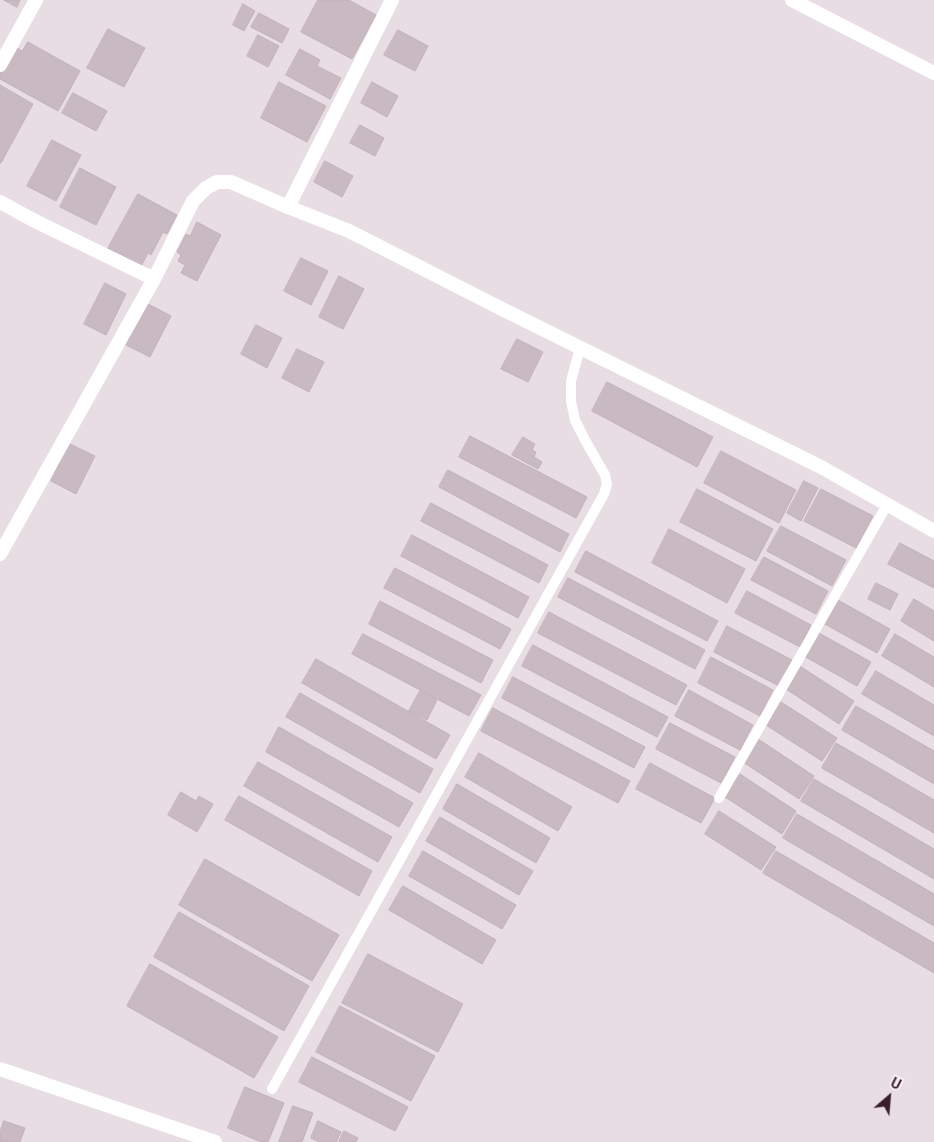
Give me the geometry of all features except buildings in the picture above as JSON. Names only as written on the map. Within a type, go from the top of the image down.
[{"type":"street","points":[[0,66],[36,0]]},
{"type":"street","points":[[288,207],[392,0]]},
{"type":"street","points":[[792,0],[934,73]]},
{"type":"street","points":[[0,554],[154,279],[193,201],[206,188],[217,182],[231,182],[349,232],[821,466],[934,530]]},
{"type":"street","points":[[0,202],[154,279]]},
{"type":"street","points":[[0,1069],[215,1142]]},
{"type":"lane","points":[[272,1089],[604,494],[607,484],[605,475],[575,420],[571,401],[571,381],[580,348]]},
{"type":"lane","points":[[719,798],[887,505]]}]
